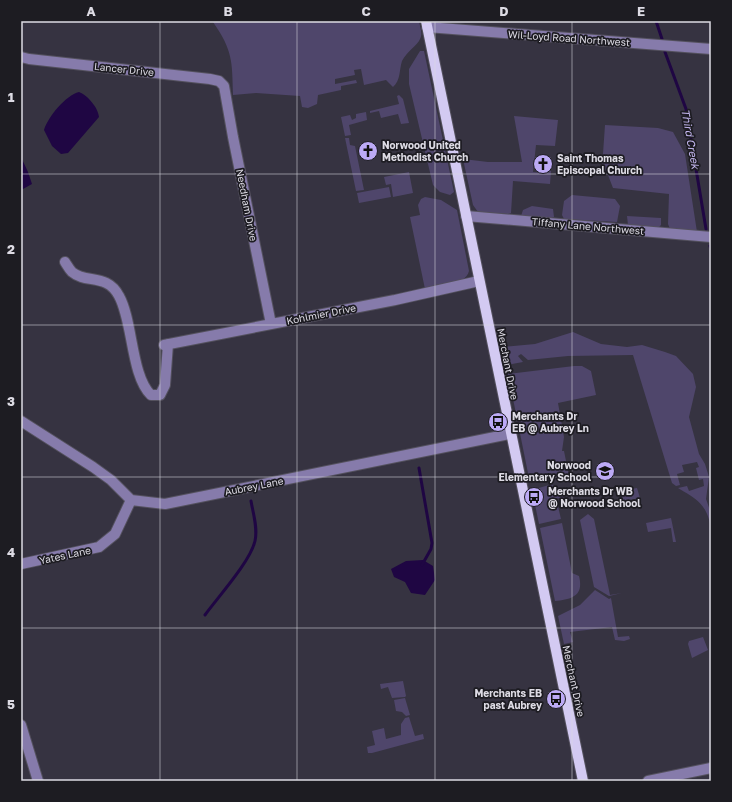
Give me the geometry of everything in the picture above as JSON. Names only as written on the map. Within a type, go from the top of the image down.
[{"type":"main road","name":"Merchant Drive","points":[[426,24],[583,781]]},
{"type":"street","name":"Wil-Loyd Road Northwest","points":[[426,24],[711,49]]},
{"type":"street","name":"Lancer Drive","points":[[21,57],[29,60],[210,79],[219,81],[224,86]]},
{"type":"street","name":"Needham Drive","points":[[224,86],[271,324]]},
{"type":"street","name":"Tiffany Lane Northwest","points":[[466,216],[711,237]]},
{"type":"street","name":"Kohlmier Drive","points":[[65,262],[72,272],[80,276],[106,282],[119,296],[142,382],[151,395],[160,395],[165,386],[166,345],[395,300],[479,281]]},
{"type":"street","points":[[21,421],[93,467],[111,480],[131,500]]},
{"type":"street","name":"Aubrey Lane","points":[[131,500],[165,504],[510,434]]},
{"type":"street","name":"Yates Lane","points":[[21,564],[99,547],[115,534],[131,500]]},
{"type":"street","points":[[21,725],[38,781]]},
{"type":"street","points":[[648,781],[711,768]]},
{"type":"shaded area","points":[[419,21],[421,37],[402,61],[399,78],[393,87],[386,80],[364,85],[361,69],[354,70],[355,75],[335,79],[335,84],[356,80],[357,83],[341,86],[341,90],[318,95],[317,104],[308,108],[302,107],[300,96],[256,93],[233,95],[232,65],[228,49],[220,32],[213,22]]},
{"type":"shaded area","points":[[420,51],[424,51],[454,192],[450,195],[440,192],[433,185],[409,84],[409,69]]},
{"type":"shaded area","points":[[79,92],[92,102],[97,109],[99,117],[68,153],[61,154],[52,146],[44,130],[49,119],[58,107],[69,97]]},
{"type":"shaded area","points":[[399,95],[403,99],[409,123],[401,124],[398,114],[381,118],[379,111],[370,113],[370,111],[399,104],[397,96]]},
{"type":"shaded area","points":[[366,112],[367,120],[349,125],[351,135],[345,136],[341,117],[350,115],[352,120],[356,118],[356,114]]},
{"type":"shaded area","points":[[514,116],[558,120],[555,146],[536,145],[533,172],[546,173],[546,170],[551,171],[550,184],[513,181],[511,213],[478,212],[473,205],[463,159],[488,162],[522,162]]},
{"type":"shaded area","points":[[605,125],[658,128],[673,132],[685,154],[697,232],[670,229],[668,224],[669,194],[613,188],[606,170],[602,168]]},
{"type":"shaded area","points":[[345,138],[349,138],[350,145],[355,146],[364,190],[356,191]]},
{"type":"shaded area","points":[[21,157],[32,184],[23,189],[21,188]]},
{"type":"shaded area","points":[[409,172],[413,193],[393,197],[391,184],[386,185],[384,177]]},
{"type":"shaded area","points":[[389,187],[391,197],[359,203],[357,193]]},
{"type":"shaded area","points":[[572,195],[615,199],[620,206],[617,222],[564,219],[562,215],[564,201]]},
{"type":"shaded area","points":[[425,197],[441,200],[457,210],[469,271],[467,276],[462,280],[444,286],[425,289],[410,217],[420,215],[418,205],[421,199]]},
{"type":"shaded area","points":[[532,206],[553,209],[554,217],[521,216],[523,210]]},
{"type":"shaded area","points":[[627,216],[661,218],[661,225],[658,228],[628,225]]},
{"type":"shaded area","points":[[573,332],[601,344],[627,347],[642,345],[665,352],[676,356],[693,374],[696,387],[689,417],[699,454],[705,464],[709,477],[706,499],[711,513],[711,527],[707,513],[700,503],[678,488],[687,486],[689,491],[704,486],[703,479],[699,480],[696,468],[699,467],[697,462],[682,465],[684,472],[677,474],[680,485],[676,486],[672,483],[633,355],[568,356],[528,360],[521,354],[518,356],[523,362],[506,365],[502,347],[535,344]]},
{"type":"shaded area","points":[[582,366],[591,371],[596,395],[558,403],[564,437],[562,451],[564,451],[570,481],[567,483],[553,477],[529,478],[508,374]]},
{"type":"shaded area","points":[[549,485],[557,487],[563,496],[564,499],[556,498],[561,519],[539,524],[532,490]]},
{"type":"shaded area","points":[[637,488],[640,498],[623,501],[621,491]]},
{"type":"shaded area","points":[[588,514],[594,519],[610,595],[622,593],[609,596],[594,587],[580,520]]},
{"type":"shaded area","points":[[671,518],[676,542],[673,542],[671,528],[648,532],[646,523]]},
{"type":"shaded area","points":[[562,523],[572,573],[579,576],[580,588],[575,595],[567,599],[555,601],[540,528]]},
{"type":"shaded area","points":[[423,560],[433,566],[435,580],[425,595],[411,593],[405,582],[394,577],[391,569],[406,561]]},
{"type":"shaded area","points":[[595,590],[609,599],[611,598],[618,637],[629,636],[630,639],[624,641],[615,640],[612,627],[570,632],[573,642],[564,644],[558,616],[580,605]]},
{"type":"shaded area","points":[[703,637],[708,650],[692,658],[688,644],[689,641]]},
{"type":"shaded area","points":[[403,681],[405,697],[392,698],[388,687],[381,689],[380,684]]},
{"type":"shaded area","points":[[405,698],[410,715],[406,716],[402,712],[396,711],[394,700]]},
{"type":"shaded area","points":[[409,717],[415,736],[423,734],[424,739],[368,753],[367,747],[375,745],[372,731],[384,728],[386,739],[401,735],[401,724],[405,718]]},
{"type":"waterway","name":"Third Creek","points":[[656,21],[662,39]]},
{"type":"waterway","name":"Third Creek","points":[[665,52],[686,109],[706,229]]},
{"type":"waterway","points":[[419,468],[432,543],[431,549],[422,565]]},
{"type":"waterway","points":[[205,615],[233,579],[252,549],[256,531],[251,501]]},
{"type":"place","name":"Norwood United Methodist Church","points":[[368,151]]},
{"type":"place","name":"Saint Thomas Episcopal Church","points":[[543,164]]},
{"type":"place","name":"Merchants Dr EB @ Aubrey Ln","points":[[498,422]]},
{"type":"place","name":"Norwood Elementary School","points":[[605,471]]},
{"type":"place","name":"Merchants Dr WB @ Norwood School","points":[[534,497]]},
{"type":"place","name":"Merchants EB past Aubrey","points":[[556,699]]}]
